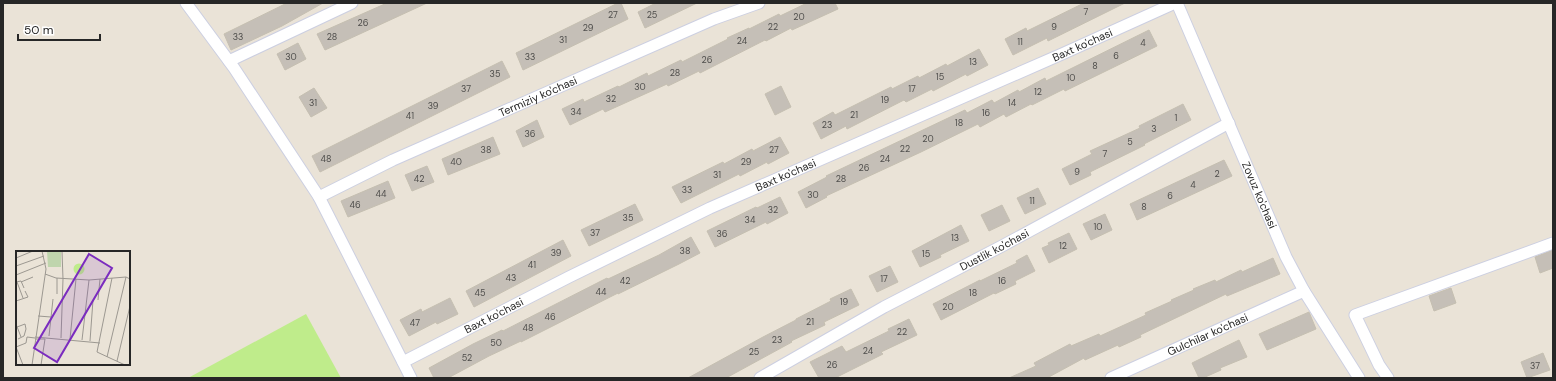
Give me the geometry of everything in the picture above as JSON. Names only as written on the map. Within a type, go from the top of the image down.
[{"type":"street","points":[[186,3],[229,61],[319,197],[411,378]]},
{"type":"street","points":[[229,61],[352,3]]},
{"type":"street","name":"Termiziy ko'chasi","points":[[319,197],[393,160],[714,19],[759,3]]},
{"type":"street","name":"Zovuz ko'chasi","points":[[1176,3],[1286,257],[1304,291],[1359,378]]},
{"type":"street","name":"Baxt ko'chasi","points":[[403,362],[710,208],[1176,3]]},
{"type":"street","name":"Dustlik ko'chasi","points":[[760,378],[884,308],[1229,123]]},
{"type":"street","points":[[1388,378],[1379,365],[1355,315],[1553,243]]},
{"type":"street","name":"Gulchilar ko'chasi","points":[[1111,378],[1304,291]]},
{"type":"green space","points":[[306,314],[341,378],[188,378]]},
{"type":"building","points":[[287,3],[323,3],[282,26],[231,50],[224,34]]},
{"type":"building","points":[[387,3],[427,3],[325,50],[317,34]]},
{"type":"building","points":[[618,3],[621,3],[628,19],[523,70],[516,53]]},
{"type":"building","points":[[656,3],[697,3],[645,28],[638,12]]},
{"type":"building","points":[[807,3],[835,3],[838,9],[792,30],[791,28],[766,41],[765,40],[700,73],[699,71],[668,86],[667,84],[605,112],[603,109],[570,125],[562,109],[583,99],[584,102],[647,73],[648,76],[681,60],[682,62],[728,39],[727,38]]},
{"type":"building","points":[[1084,3],[1125,3],[1048,41],[1047,38],[1013,55],[1005,39],[1026,28],[1027,31]]},
{"type":"building","points":[[1149,30],[1157,46],[1065,91],[1064,89],[1006,117],[1004,114],[980,127],[978,124],[826,196],[827,197],[806,208],[798,192],[827,177],[826,176],[965,110],[967,113],[992,100],[994,103],[1018,90],[1019,92],[1045,78],[1046,81]]},
{"type":"building","points":[[298,43],[306,59],[285,70],[277,54]]},
{"type":"building","points":[[979,49],[988,65],[967,76],[966,74],[933,91],[932,89],[906,102],[904,100],[847,129],[846,126],[821,139],[813,123],[833,112],[835,115],[891,87],[892,89],[918,76],[919,78],[946,64],[947,66]]},
{"type":"building","points":[[502,61],[510,77],[320,172],[312,156]]},
{"type":"building","points":[[781,86],[791,107],[775,115],[765,94]]},
{"type":"building","points":[[314,88],[327,108],[311,117],[299,97]]},
{"type":"building","points":[[1183,104],[1191,120],[1090,172],[1091,175],[1070,185],[1062,169],[1092,154],[1090,151],[1140,128],[1139,126]]},
{"type":"building","points":[[537,120],[544,137],[523,147],[516,131]]},
{"type":"building","points":[[493,137],[500,154],[448,175],[442,159]]},
{"type":"building","points":[[780,137],[789,153],[768,164],[767,162],[740,176],[739,174],[681,203],[672,187],[723,162],[724,164],[752,149],[753,151]]},
{"type":"building","points":[[1224,160],[1232,176],[1137,220],[1130,204]]},
{"type":"building","points":[[427,166],[434,182],[412,191],[405,175]]},
{"type":"building","points":[[388,181],[395,198],[348,217],[341,201]]},
{"type":"building","points":[[1038,188],[1046,204],[1025,214],[1017,198]]},
{"type":"building","points":[[780,197],[788,213],[715,247],[707,231]]},
{"type":"building","points":[[635,204],[643,220],[589,246],[581,230]]},
{"type":"building","points":[[1002,205],[1010,221],[989,231],[981,215]]},
{"type":"building","points":[[1105,214],[1112,230],[1091,240],[1083,224]]},
{"type":"building","points":[[961,225],[969,241],[940,255],[941,257],[920,267],[912,251]]},
{"type":"building","points":[[1069,233],[1077,249],[1049,263],[1042,248],[1049,245],[1048,243]]},
{"type":"building","points":[[691,237],[700,253],[521,342],[489,356],[448,378],[434,378],[429,368],[473,344],[502,330],[503,331],[607,278],[608,279],[659,255]]},
{"type":"building","points":[[563,240],[571,256],[474,307],[466,291]]},
{"type":"building","points":[[1553,250],[1553,268],[1540,273],[1535,257]]},
{"type":"building","points":[[1027,255],[1035,271],[1015,281],[1016,284],[995,294],[994,293],[941,320],[933,304],[1017,263],[1016,261]]},
{"type":"building","points":[[1273,258],[1280,274],[1227,296],[1226,294],[1140,335],[1141,337],[1119,347],[1118,345],[1085,360],[1084,358],[1047,378],[1009,378],[1036,366],[1034,363],[1070,344],[1071,346],[1099,334],[1100,336],[1146,315],[1145,313],[1194,290],[1193,289],[1215,280],[1216,282],[1241,270],[1242,272]]},
{"type":"building","points":[[890,266],[898,282],[877,292],[869,276]]},
{"type":"building","points":[[1451,288],[1456,303],[1434,311],[1429,296]]},
{"type":"building","points":[[851,289],[859,305],[824,322],[825,325],[791,341],[792,342],[726,378],[688,378],[831,301],[830,299]]},
{"type":"building","points":[[450,298],[458,314],[437,324],[436,322],[409,336],[400,320],[421,309],[422,312]]},
{"type":"building","points":[[1309,312],[1316,329],[1267,350],[1259,334]]},
{"type":"building","points":[[909,319],[917,335],[881,352],[883,354],[835,378],[819,378],[810,362],[842,346],[846,352],[889,331],[888,329]]},
{"type":"building","points":[[1239,340],[1247,357],[1220,368],[1221,370],[1203,378],[1199,378],[1192,363]]},
{"type":"building","points":[[1543,353],[1550,370],[1527,378],[1521,362]]}]
